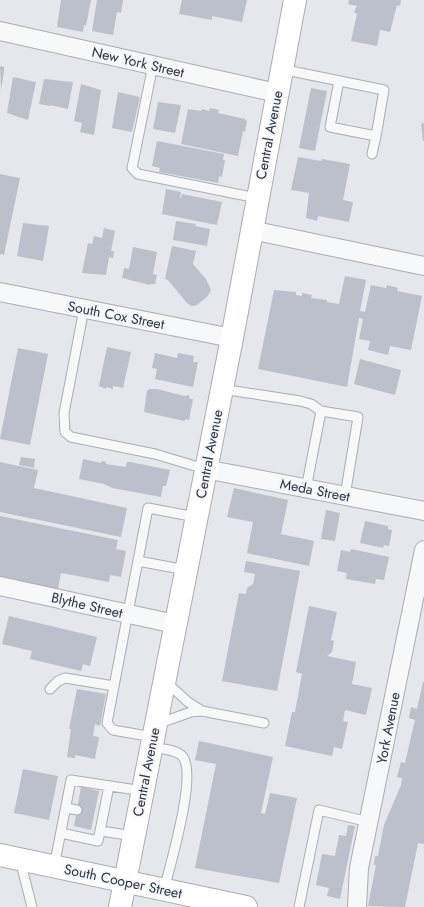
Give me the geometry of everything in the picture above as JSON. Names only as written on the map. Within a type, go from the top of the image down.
[{"type":"main road","name":"Central Avenue","points":[[120,907],[232,338],[294,0]]},
{"type":"main road","name":"South Cooper Street","points":[[10,857],[164,890],[214,904],[246,907]]},
{"type":"street","name":"New York Street","points":[[0,31],[277,93]]},
{"type":"street","points":[[251,230],[424,266]]},
{"type":"street","name":"South Cox Street","points":[[0,292],[232,338]]},
{"type":"street","name":"Meda Street","points":[[205,469],[424,511]]},
{"type":"street","name":"York Avenue","points":[[357,907],[359,868],[424,550]]},
{"type":"street","name":"Blythe Street","points":[[0,586],[175,624]]},
{"type":"lane","points":[[153,65],[132,168],[138,174],[257,198]]},
{"type":"lane","points":[[281,69],[384,90],[372,154]]},
{"type":"lane","points":[[339,81],[330,127],[376,136]]},
{"type":"lane","points":[[84,309],[64,412],[65,432],[71,437],[155,454],[205,469]]},
{"type":"lane","points":[[222,389],[300,401],[311,404],[321,411],[358,417],[345,496]]},
{"type":"lane","points":[[306,488],[321,411]]},
{"type":"lane","points":[[164,890],[186,794],[188,776],[187,766],[182,756],[153,736],[113,730],[107,723],[148,508],[196,517]]},
{"type":"lane","points":[[138,560],[186,570]]},
{"type":"lane","points":[[50,689],[58,681],[65,678],[114,686]]},
{"type":"lane","points":[[164,681],[188,702],[202,711]]},
{"type":"lane","points":[[153,736],[191,712],[202,711],[264,723]]},
{"type":"lane","points":[[54,867],[72,780],[143,791]]},
{"type":"lane","points":[[61,833],[98,841],[101,831],[99,814],[108,786]]},
{"type":"lane","points":[[66,808],[77,810]]},
{"type":"lane","points":[[299,907],[319,810],[369,822]]},
{"type":"lane","points":[[101,831],[134,836]]},
{"type":"lane","points":[[10,857],[32,907]]},
{"type":"building","points":[[61,0],[91,0],[86,26],[84,25],[83,32],[57,27]]},
{"type":"building","points":[[97,0],[123,0],[121,13],[117,12],[113,35],[92,31]]},
{"type":"building","points":[[182,0],[247,0],[242,22],[212,16],[212,20],[179,14]]},
{"type":"building","points":[[349,0],[401,0],[400,6],[397,5],[390,32],[380,30],[377,46],[351,41],[357,14],[354,12],[357,6],[348,4]]},
{"type":"building","points":[[0,66],[4,67],[1,90]]},
{"type":"building","points":[[13,77],[36,82],[28,120],[7,113]]},
{"type":"building","points":[[44,79],[73,82],[68,109],[39,104]]},
{"type":"building","points":[[81,84],[101,90],[94,135],[80,132],[82,123],[74,121]]},
{"type":"building","points":[[311,88],[327,91],[315,151],[299,148]]},
{"type":"building","points":[[118,92],[140,97],[132,132],[112,128]]},
{"type":"building","points":[[158,102],[181,105],[175,133],[153,129]]},
{"type":"building","points":[[210,108],[219,110],[218,113],[245,119],[247,121],[245,132],[243,131],[238,156],[181,144],[188,109],[201,111],[202,109],[209,111]]},
{"type":"building","points":[[424,123],[424,141],[423,141],[421,124]]},
{"type":"building","points":[[157,141],[224,154],[223,160],[225,160],[222,177],[219,176],[218,183],[159,172],[160,168],[152,166]]},
{"type":"building","points":[[298,157],[321,161],[322,159],[350,164],[343,200],[353,202],[349,222],[318,216],[317,221],[306,218],[309,193],[291,190]]},
{"type":"building","points":[[0,174],[20,178],[4,255],[0,254]]},
{"type":"building","points":[[166,189],[181,192],[180,198],[182,194],[222,202],[217,225],[162,214]]},
{"type":"building","points":[[176,221],[196,224],[195,226],[210,229],[207,246],[173,240]]},
{"type":"building","points":[[23,223],[49,226],[43,261],[17,256]]},
{"type":"building","points":[[104,228],[115,231],[111,251],[114,251],[113,258],[109,257],[106,275],[82,273],[88,243],[92,244],[94,236],[102,238]]},
{"type":"building","points":[[172,246],[196,251],[193,264],[206,279],[211,290],[207,297],[197,305],[192,306],[187,303],[168,280],[165,279]]},
{"type":"building","points":[[133,247],[157,252],[153,274],[157,275],[155,284],[150,285],[122,278],[124,268],[129,269]]},
{"type":"building","points":[[345,276],[366,280],[360,311],[365,312],[371,285],[386,288],[387,285],[398,288],[397,291],[422,296],[411,350],[390,346],[388,355],[368,350],[370,341],[359,339],[363,319],[359,318],[347,387],[258,369],[274,290],[296,292],[296,295],[302,296],[302,293],[312,295],[311,298],[327,300],[327,302],[339,304]]},
{"type":"building","points":[[107,347],[131,352],[123,388],[113,386],[113,389],[106,387],[106,389],[99,386]]},
{"type":"building","points":[[18,348],[48,354],[30,445],[0,439]]},
{"type":"building","points":[[155,353],[177,358],[178,353],[194,356],[193,362],[198,362],[193,387],[155,379],[157,369],[152,368]]},
{"type":"building","points":[[360,359],[401,370],[395,395],[354,384]]},
{"type":"building","points":[[149,389],[157,389],[184,396],[189,395],[190,399],[193,399],[189,420],[186,419],[184,421],[144,412],[147,391]]},
{"type":"building","points":[[21,457],[35,459],[34,468],[19,465]]},
{"type":"building","points":[[83,459],[101,463],[102,461],[106,462],[106,464],[126,467],[127,462],[130,462],[170,470],[166,486],[163,486],[161,497],[112,488],[104,484],[79,479]]},
{"type":"building","points":[[0,462],[38,470],[34,488],[127,508],[121,537],[0,512]]},
{"type":"building","points":[[234,488],[288,500],[281,534],[314,541],[309,566],[247,553],[253,522],[227,517]]},
{"type":"building","points":[[326,510],[340,513],[335,541],[321,539]]},
{"type":"building","points":[[0,516],[118,540],[116,549],[126,551],[121,577],[110,575],[109,582],[61,573],[58,589],[0,577]]},
{"type":"building","points":[[365,521],[388,526],[388,529],[392,530],[389,546],[384,545],[383,548],[360,543]]},
{"type":"building","points":[[351,549],[389,557],[384,580],[376,579],[375,584],[346,579],[347,573],[337,571],[341,550],[350,552]]},
{"type":"building","points":[[246,561],[300,571],[277,691],[222,681],[239,593],[246,594],[247,588],[253,584],[255,574],[244,572]]},
{"type":"building","points":[[309,606],[337,612],[331,640],[334,641],[332,652],[327,656],[356,662],[352,684],[372,688],[366,715],[345,710],[343,721],[348,722],[342,749],[334,747],[332,756],[285,746],[292,712],[295,712],[302,674],[296,672]]},
{"type":"building","points":[[9,616],[97,637],[90,666],[83,664],[81,671],[30,659],[32,651],[2,644]]},
{"type":"building","points":[[423,682],[424,844],[418,843],[405,907],[368,906],[376,865],[374,865],[375,856],[378,856],[384,825],[401,785],[402,778],[397,777],[401,762],[405,763],[415,720],[409,718],[411,707],[417,709]]},
{"type":"building","points":[[77,689],[106,694],[100,726],[95,724],[93,736],[99,737],[95,759],[75,755],[75,758],[67,757],[71,729],[69,729]]},
{"type":"building","points":[[199,741],[273,757],[261,813],[265,814],[270,793],[297,798],[279,883],[195,868],[216,764],[195,760]]},
{"type":"building","points":[[23,769],[58,776],[49,820],[14,813]]},
{"type":"building","points":[[81,787],[99,791],[91,830],[74,826]]},
{"type":"building","points":[[348,825],[355,826],[340,899],[327,896],[329,888],[316,885],[322,854],[335,856],[339,835],[346,836]]}]
